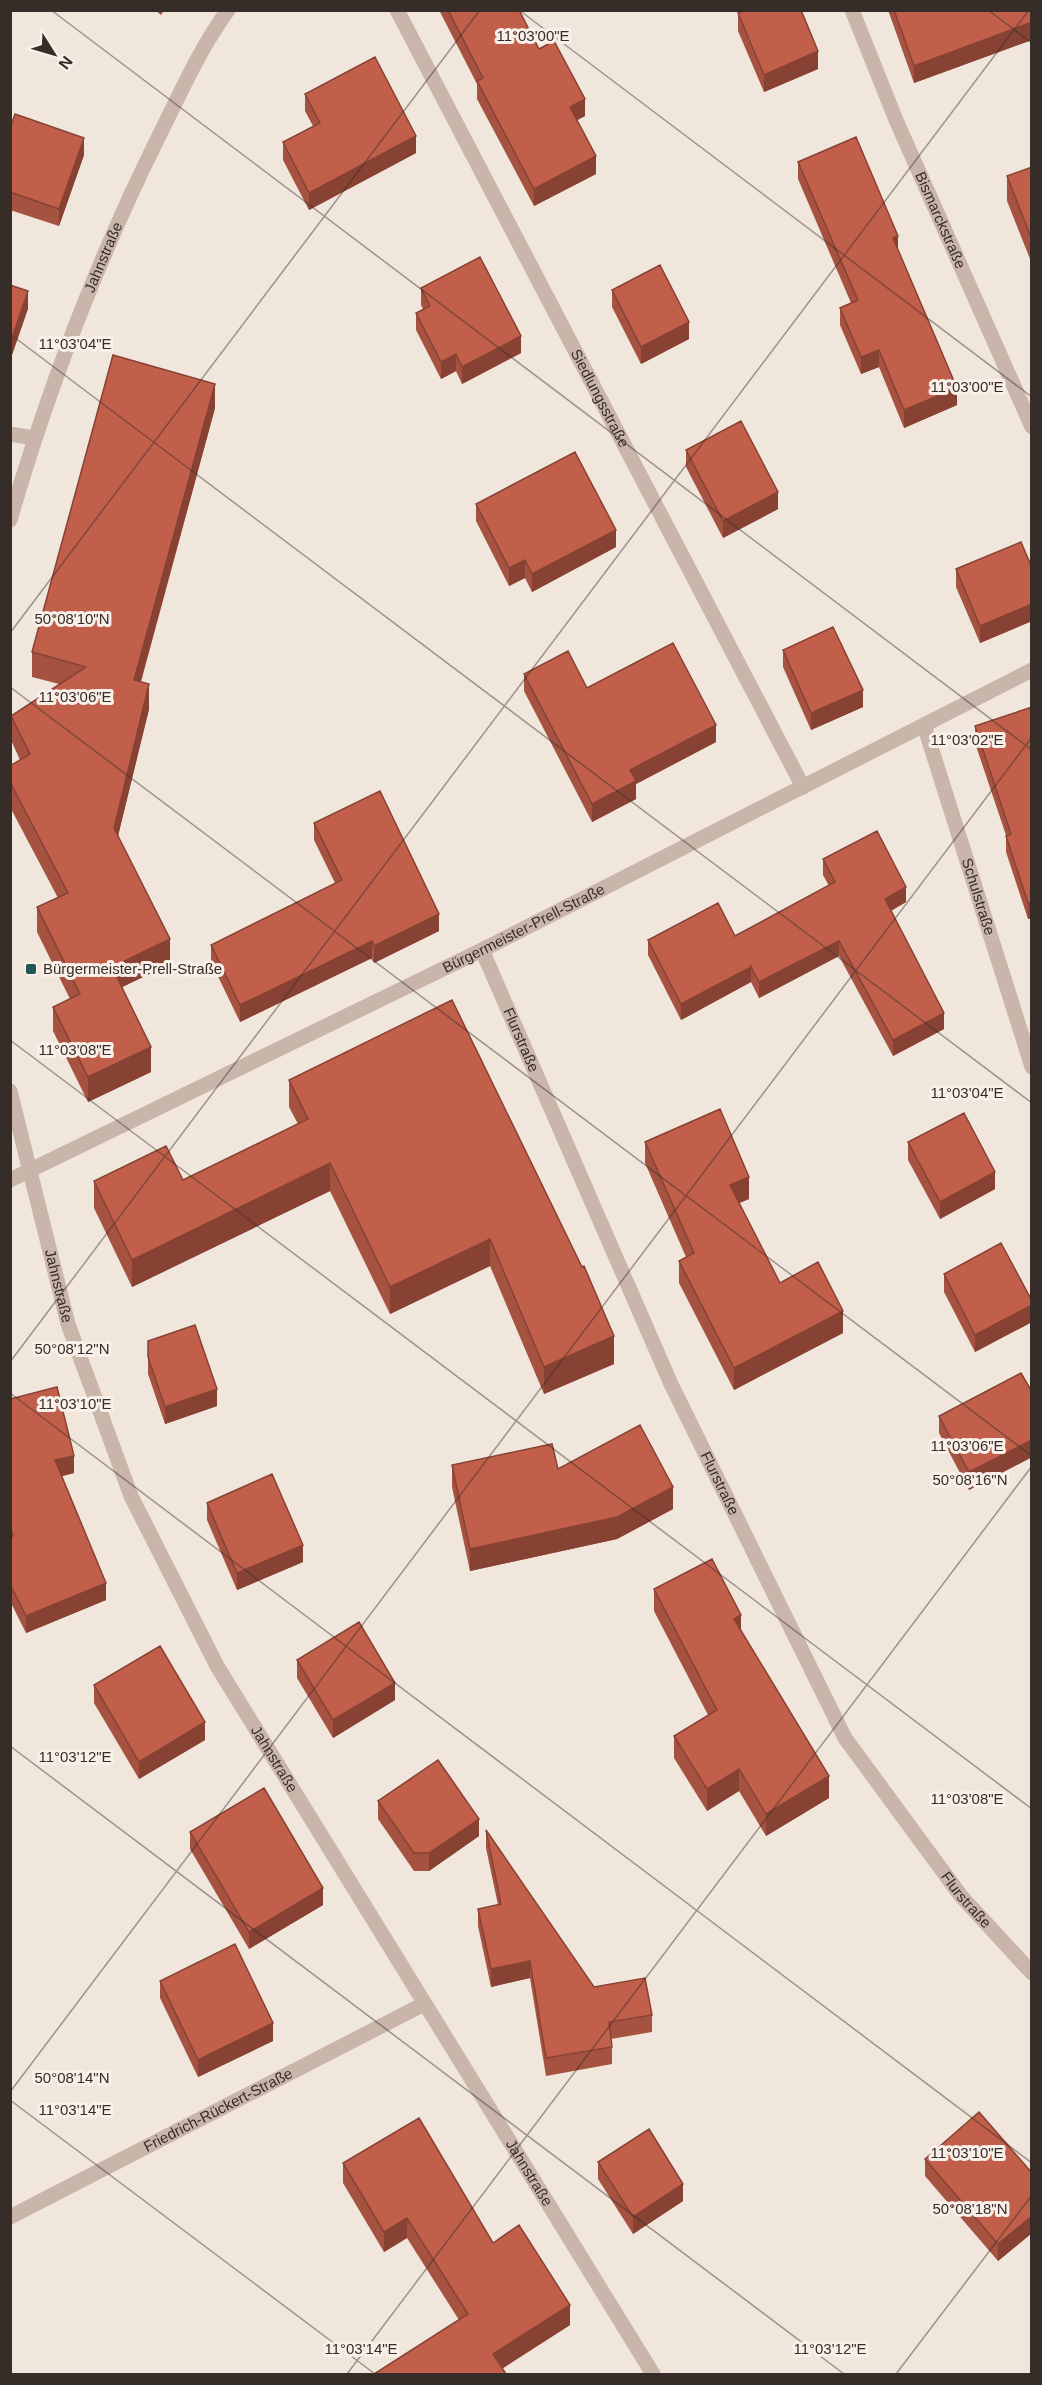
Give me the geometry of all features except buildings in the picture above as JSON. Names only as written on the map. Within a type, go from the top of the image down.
[{"type":"street","name":"Jahnstraße","points":[[10,520],[34,438],[125,203],[205,43],[228,10]]},
{"type":"street","name":"Siedlungsstraße","points":[[397,10],[803,787]]},
{"type":"street","name":"Bismarckstraße","points":[[852,10],[896,120],[1032,427]]},
{"type":"street","points":[[10,434],[34,438]]},
{"type":"street","name":"Bürgermeister-Prell-Straße","points":[[10,1180],[482,950],[1032,670]]},
{"type":"street","name":"Schulstraße","points":[[924,725],[1032,1067]]},
{"type":"street","name":"Flurstraße","points":[[482,950],[671,1384],[845,1738],[961,1896],[1032,1973]]},
{"type":"street","name":"Jahnstraße","points":[[10,1091],[69,1324],[131,1496],[217,1666],[653,2374]]},
{"type":"street","name":"Friedrich-Rückert-Straße","points":[[10,2217],[424,2004]]},
{"type":"place","name":"Bürgermeister-Prell-Straße","points":[[31,969]]}]
